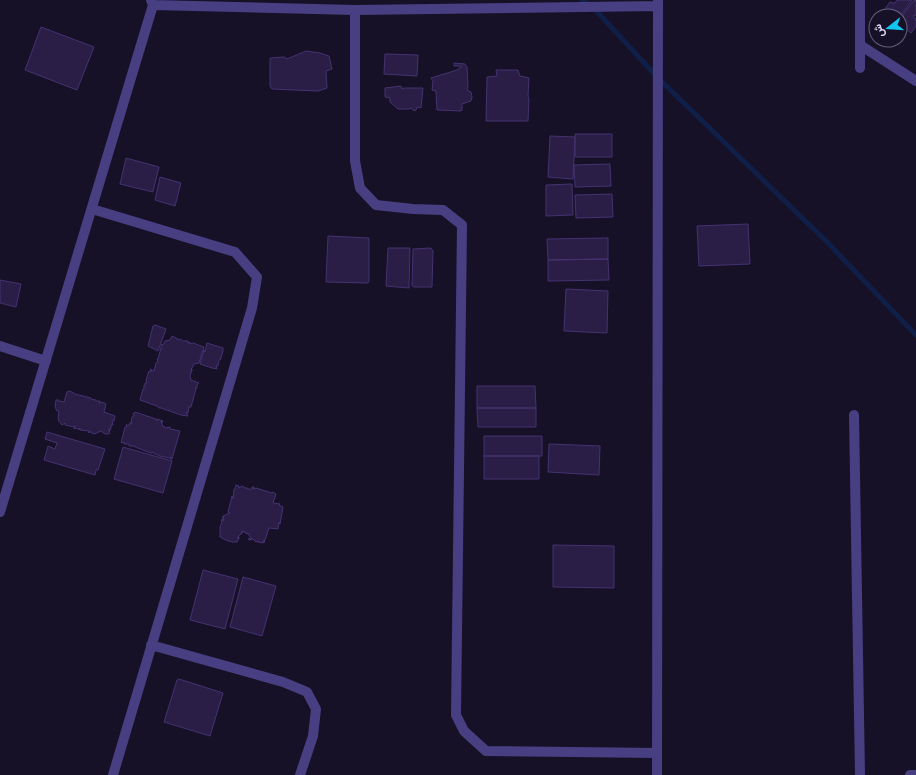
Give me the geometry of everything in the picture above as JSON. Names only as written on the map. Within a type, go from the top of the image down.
[{"type":"street","points":[[860,0],[860,68]]},
{"type":"street","points":[[0,512],[92,209],[152,3],[355,10],[658,3],[657,775]]},
{"type":"street","points":[[355,10],[355,161],[360,188],[376,205],[413,209],[443,210],[462,225],[456,715],[464,731],[486,751],[657,753]]},
{"type":"street","points":[[860,44],[916,81]]},
{"type":"street","points":[[92,209],[235,252],[256,277],[252,308],[113,775]]},
{"type":"street","points":[[0,346],[46,361]]},
{"type":"street","points":[[854,415],[860,775]]},
{"type":"street","points":[[152,645],[283,682],[307,692],[316,709],[313,736],[300,775]]},
{"type":"street","points":[[910,775],[916,775]]},
{"type":"building","points":[[897,0],[912,0],[906,8],[886,8],[890,2],[895,3]]},
{"type":"building","points":[[914,0],[916,0],[916,15],[913,16],[916,19],[916,26],[911,33],[908,31],[908,8]]},
{"type":"building","points":[[41,27],[94,47],[77,90],[25,70]]},
{"type":"building","points":[[306,51],[329,56],[332,69],[326,71],[327,88],[318,91],[272,89],[270,86],[270,58],[284,57],[287,59]]},
{"type":"building","points":[[385,54],[418,55],[417,76],[384,74]]},
{"type":"building","points":[[454,63],[465,64],[467,67],[467,88],[468,91],[471,92],[471,101],[462,104],[461,111],[437,110],[436,91],[432,90],[433,81],[431,78],[457,70],[462,66],[454,66]]},
{"type":"building","points":[[496,70],[518,70],[520,76],[529,78],[528,121],[486,121],[487,77],[497,76]]},
{"type":"building","points":[[401,86],[402,89],[423,88],[421,108],[417,107],[414,111],[411,108],[398,109],[390,102],[390,98],[385,97],[385,88]]},
{"type":"building","points":[[575,134],[612,134],[612,157],[575,157]]},
{"type":"building","points":[[550,136],[575,137],[573,179],[548,177]]},
{"type":"building","points":[[126,158],[159,167],[153,192],[120,184]]},
{"type":"building","points":[[610,164],[611,186],[575,187],[574,165]]},
{"type":"building","points":[[160,177],[181,183],[175,206],[155,200]]},
{"type":"building","points":[[572,184],[573,215],[546,216],[546,185]]},
{"type":"building","points":[[612,194],[613,217],[576,218],[575,195]]},
{"type":"building","points":[[748,224],[750,264],[699,266],[697,226]]},
{"type":"building","points":[[328,236],[369,238],[368,283],[326,282]]},
{"type":"building","points":[[608,238],[608,259],[548,260],[547,239]]},
{"type":"building","points":[[388,248],[410,248],[409,288],[386,286]]},
{"type":"building","points":[[431,248],[433,251],[432,287],[414,287],[412,286],[413,249]]},
{"type":"building","points":[[608,259],[609,280],[548,281],[548,260]]},
{"type":"building","points":[[0,280],[21,284],[16,307],[0,303]]},
{"type":"building","points":[[566,289],[608,291],[607,333],[564,331]]},
{"type":"building","points":[[155,325],[166,329],[158,351],[148,346],[153,326]]},
{"type":"building","points":[[172,336],[178,340],[188,341],[190,344],[193,343],[204,347],[199,363],[194,364],[191,369],[191,380],[199,383],[197,388],[195,388],[191,407],[189,407],[188,413],[186,412],[188,416],[159,408],[140,400],[144,385],[145,386],[145,383],[147,383],[146,380],[149,371],[152,371],[150,369],[154,371],[156,363],[158,362],[157,359],[162,344],[163,345],[165,341],[170,340]]},
{"type":"building","points":[[207,343],[223,348],[221,359],[219,360],[218,366],[216,366],[217,369],[200,364]]},
{"type":"building","points":[[477,386],[535,386],[536,408],[477,408]]},
{"type":"building","points":[[70,391],[96,401],[100,401],[99,403],[102,402],[106,404],[104,412],[115,416],[114,421],[112,421],[113,425],[111,425],[109,434],[105,434],[101,431],[94,434],[90,432],[91,431],[88,433],[89,431],[80,430],[80,428],[79,430],[77,428],[74,429],[75,426],[65,425],[65,423],[62,425],[58,420],[59,412],[55,407],[56,400],[64,402],[67,392]]},
{"type":"building","points":[[477,408],[536,408],[536,427],[478,427]]},
{"type":"building","points":[[135,412],[156,419],[157,421],[157,419],[163,421],[162,423],[161,421],[163,427],[164,426],[165,428],[170,427],[170,429],[180,431],[172,459],[170,459],[171,457],[160,456],[153,452],[151,453],[134,446],[129,446],[129,444],[124,444],[124,442],[121,443],[125,427],[127,427],[126,425],[130,425],[130,422],[131,424],[132,417],[134,416],[133,414]]},
{"type":"building","points":[[47,432],[105,449],[95,475],[44,460],[48,446],[55,449],[57,443],[45,439]]},
{"type":"building","points":[[484,436],[542,436],[542,456],[484,456]]},
{"type":"building","points":[[549,444],[600,446],[599,475],[548,472]]},
{"type":"building","points":[[123,447],[172,461],[163,493],[114,479]]},
{"type":"building","points":[[484,456],[539,456],[539,479],[484,479]]},
{"type":"building","points":[[236,485],[239,486],[239,488],[242,486],[251,490],[252,487],[254,487],[253,489],[256,488],[272,493],[273,492],[276,494],[273,503],[280,504],[279,505],[283,507],[278,529],[269,528],[264,543],[264,540],[263,543],[258,542],[259,541],[256,542],[253,539],[249,540],[251,539],[248,533],[246,534],[247,533],[244,531],[241,532],[243,532],[238,537],[237,542],[228,541],[220,537],[221,520],[223,519],[223,521],[224,519],[222,517],[230,513],[228,512]]},
{"type":"building","points":[[553,545],[614,546],[614,588],[553,587]]},
{"type":"building","points":[[203,570],[238,579],[225,629],[190,620]]},
{"type":"building","points":[[243,577],[276,586],[262,636],[230,627]]},
{"type":"building","points":[[179,679],[223,693],[210,736],[164,722],[177,680]]},
{"type":"waterway","points":[[582,0],[592,6],[658,78],[826,241],[916,335]]}]
